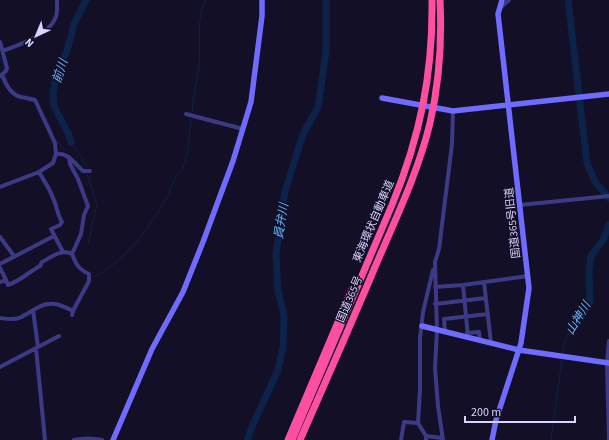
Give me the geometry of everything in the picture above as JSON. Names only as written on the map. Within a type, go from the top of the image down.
[{"type":"highway","name":"国道365号","points":[[288,440],[396,185],[408,153],[420,106],[428,52],[429,0]]},
{"type":"highway","name":"東海環状自動車道","points":[[292,440],[392,206],[414,145],[429,73],[432,46],[432,0]]},
{"type":"highway","name":"国道365号","points":[[300,440],[402,203],[422,149],[433,108],[438,69],[440,0]]},
{"type":"street","points":[[3,51],[46,30],[55,20],[57,14],[57,0]]},
{"type":"street","points":[[113,440],[152,349],[186,285],[224,187],[251,102],[256,72],[262,16],[262,0]]},
{"type":"street","name":"国道365号旧道","points":[[492,440],[496,420],[519,350],[528,301],[528,276],[498,14],[502,0]]},
{"type":"street","points":[[499,8],[509,0]]},
{"type":"street","points":[[0,42],[7,68],[3,74],[7,86],[14,94],[22,98],[35,100],[55,143],[56,154],[53,163],[39,172],[0,187]]},
{"type":"street","points":[[382,98],[453,111],[609,94]]},
{"type":"street","points":[[435,262],[435,304],[437,330],[435,368],[438,406],[443,439],[426,438],[418,423],[420,388],[419,345],[423,312],[435,262],[439,249],[452,144],[453,111]]},
{"type":"street","points":[[186,114],[243,129]]},
{"type":"street","points":[[56,154],[62,154],[69,157],[83,171],[90,171]]},
{"type":"street","points":[[0,318],[11,320],[19,318],[42,306],[53,304],[59,305],[72,313],[89,282],[89,274],[82,271],[76,265],[72,254],[81,234],[84,215],[88,206],[78,179],[70,164],[69,157]]},
{"type":"street","points":[[39,172],[53,196],[58,209],[57,215],[62,222],[60,225],[51,229],[63,252]]},
{"type":"street","points":[[520,205],[607,197]]},
{"type":"street","points":[[0,236],[14,256]]},
{"type":"street","points":[[0,264],[54,236]]},
{"type":"street","points":[[0,268],[8,285],[17,282],[24,275],[40,266],[42,262],[63,252],[72,254]]},
{"type":"street","points":[[435,287],[463,285],[528,276]]},
{"type":"street","points":[[0,282],[6,280]]},
{"type":"street","points":[[484,282],[491,343]]},
{"type":"street","points":[[463,285],[467,335]]},
{"type":"street","points":[[435,304],[486,298]]},
{"type":"street","points":[[34,310],[45,440]]},
{"type":"street","points":[[445,332],[444,319],[488,314]]},
{"type":"street","points":[[422,326],[445,332],[467,335],[480,341],[519,350],[608,363]]},
{"type":"street","points":[[0,367],[59,336]]},
{"type":"street","points":[[609,341],[609,440]]},
{"type":"street","points":[[401,440],[404,422],[418,423]]},
{"type":"street","points":[[74,440],[91,438],[102,440]]},
{"type":"waterway","name":"前川","points":[[71,142],[54,106],[53,93],[57,71],[67,51],[74,24],[86,0]]},
{"type":"waterway","points":[[192,112],[199,65],[199,32],[202,8],[205,0]]},
{"type":"waterway","name":"員弁川","points":[[247,440],[278,370],[283,348],[284,315],[278,291],[276,254],[285,191],[303,134],[318,107],[326,51],[326,0]]},
{"type":"waterway","name":"山神川","points":[[568,0],[587,163],[595,182],[609,198]]},
{"type":"waterway","points":[[0,56],[4,71]]},
{"type":"waterway","points":[[5,74],[12,89],[20,94],[35,98],[39,104]]},
{"type":"waterway","points":[[46,118],[53,133]]},
{"type":"waterway","points":[[93,277],[104,272],[125,254],[145,231],[161,208],[175,179],[182,171],[188,150],[191,119]]},
{"type":"waterway","points":[[56,140],[65,151]]},
{"type":"waterway","points":[[71,142],[87,167]]},
{"type":"waterway","points":[[87,174],[97,205],[88,245]]},
{"type":"waterway","name":"山神川","points":[[575,323],[588,307],[590,302],[589,271],[591,256],[603,240],[609,225]]},
{"type":"waterway","points":[[68,306],[72,308],[75,301]]},
{"type":"waterway","points":[[43,303],[53,302]]},
{"type":"waterway","points":[[59,303],[65,305]]},
{"type":"waterway","name":"山神川","points":[[562,354],[566,337],[575,323]]},
{"type":"waterway","name":"山神川","points":[[551,440],[562,359]]}]
